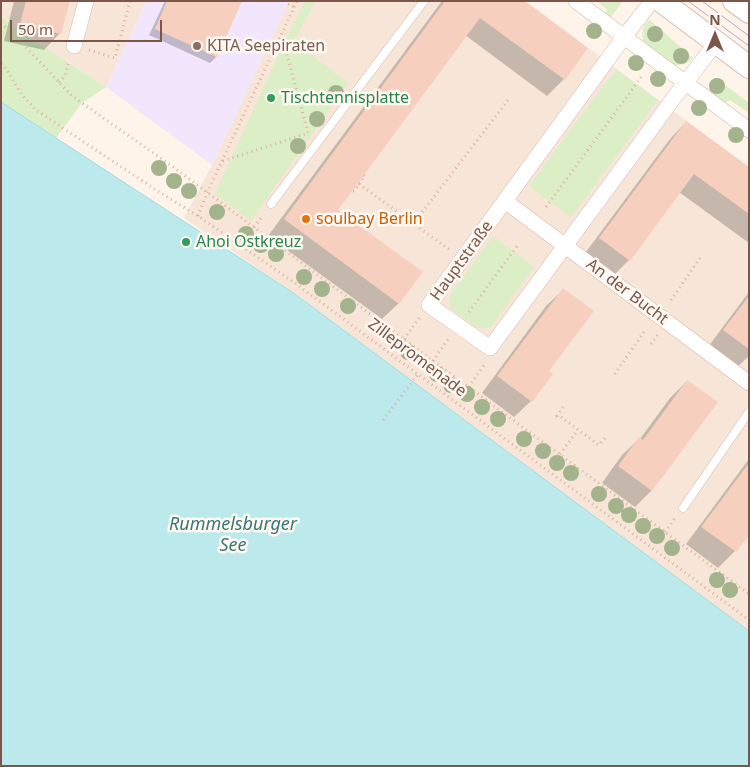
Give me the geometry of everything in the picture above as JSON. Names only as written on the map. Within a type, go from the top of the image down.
[{"type":"main road","points":[[661,1],[749,68]]},
{"type":"main road","points":[[734,1],[749,12]]},
{"type":"street","points":[[74,46],[86,1]]},
{"type":"street","points":[[576,1],[749,130]]},
{"type":"street","name":"Hauptstraße","points":[[490,348],[429,305],[652,1]]},
{"type":"street","points":[[490,348],[716,43]]},
{"type":"street","name":"An der Bucht","points":[[504,201],[749,383]]},
{"type":"lane","points":[[271,204],[424,1]]},
{"type":"lane","points":[[683,508],[749,412]]},
{"type":"path","points":[[59,82],[65,76],[74,46],[115,58],[130,1]]},
{"type":"path","points":[[198,216],[297,1]]},
{"type":"path","points":[[288,4],[294,7]]},
{"type":"path","points":[[1,22],[71,95],[172,166],[749,594]]},
{"type":"path","points":[[223,161],[308,133],[282,35]]},
{"type":"path","name":"Zillepromenade","points":[[1,64],[7,70],[21,94],[36,110],[198,216],[299,286],[749,620]]},
{"type":"path","points":[[546,207],[642,76]]},
{"type":"path","points":[[413,224],[509,99]]},
{"type":"path","points":[[352,191],[354,191],[364,175]]},
{"type":"path","points":[[359,184],[462,260]]},
{"type":"path","points":[[472,307],[517,246]]},
{"type":"path","points":[[671,300],[700,258]]},
{"type":"path","points":[[404,339],[429,305]]},
{"type":"path","points":[[433,361],[458,326]]},
{"type":"path","points":[[615,374],[641,337]]},
{"type":"path","points":[[469,387],[486,362],[490,348]]},
{"type":"path","points":[[383,420],[418,374]]},
{"type":"path","points":[[563,407],[557,416],[599,445],[605,438]]},
{"type":"path","points":[[560,454],[578,430]]},
{"type":"shaded area","points":[[1,1],[146,1],[106,87],[18,30],[1,16]]},
{"type":"shaded area","name":"KITA Seepiraten","points":[[146,1],[289,1],[212,165],[106,87]]},
{"type":"shaded area","points":[[289,1],[525,1],[749,167],[749,631],[292,292],[184,218],[212,165]]},
{"type":"green space","points":[[305,1],[315,1],[294,42],[348,83],[251,221],[215,194]]},
{"type":"green space","points":[[596,1],[623,1],[610,18],[605,15],[607,9]]},
{"type":"green space","points":[[1,16],[18,30],[106,87],[82,103],[56,138],[1,102]]},
{"type":"green space","points":[[650,20],[693,58],[685,64],[674,65],[644,42],[643,29]]},
{"type":"green space","points":[[616,69],[658,100],[571,217],[529,186]]},
{"type":"green space","points":[[716,78],[749,103],[749,113],[730,100],[725,103],[708,91]]},
{"type":"green space","points":[[493,236],[534,267],[491,327],[477,328],[450,308],[449,299],[452,292]]},
{"type":"water","name":"Rummelsburger See","points":[[1,102],[292,292],[749,631],[749,766],[1,766]]},
{"type":"building","points":[[26,1],[70,1],[61,34],[20,24]]},
{"type":"building","points":[[167,1],[242,1],[217,57],[155,29]]},
{"type":"building","points":[[445,1],[525,1],[588,48],[565,80],[480,18],[338,210],[423,272],[399,304],[284,219]]},
{"type":"building","points":[[686,121],[749,167],[749,214],[694,174],[630,261],[599,238]]},
{"type":"building","points":[[563,288],[594,311],[549,371],[553,374],[532,402],[497,376]]},
{"type":"building","points":[[749,296],[749,349],[723,330]]},
{"type":"building","points":[[687,380],[718,402],[652,491],[618,466],[639,437],[643,440]]},
{"type":"building","points":[[749,463],[749,535],[736,552],[701,527]]},
{"type":"tram line","points":[[688,1],[749,46]]},
{"type":"tram line","points":[[702,1],[749,36]]},
{"type":"place","name":"KITA Seepiraten","points":[[197,46]]},
{"type":"place","name":"Tischtennisplatte","points":[[271,98]]},
{"type":"place","name":"soulbay Berlin","points":[[306,219]]},
{"type":"place","name":"Ahoi Ostkreuz","points":[[186,242]]}]
